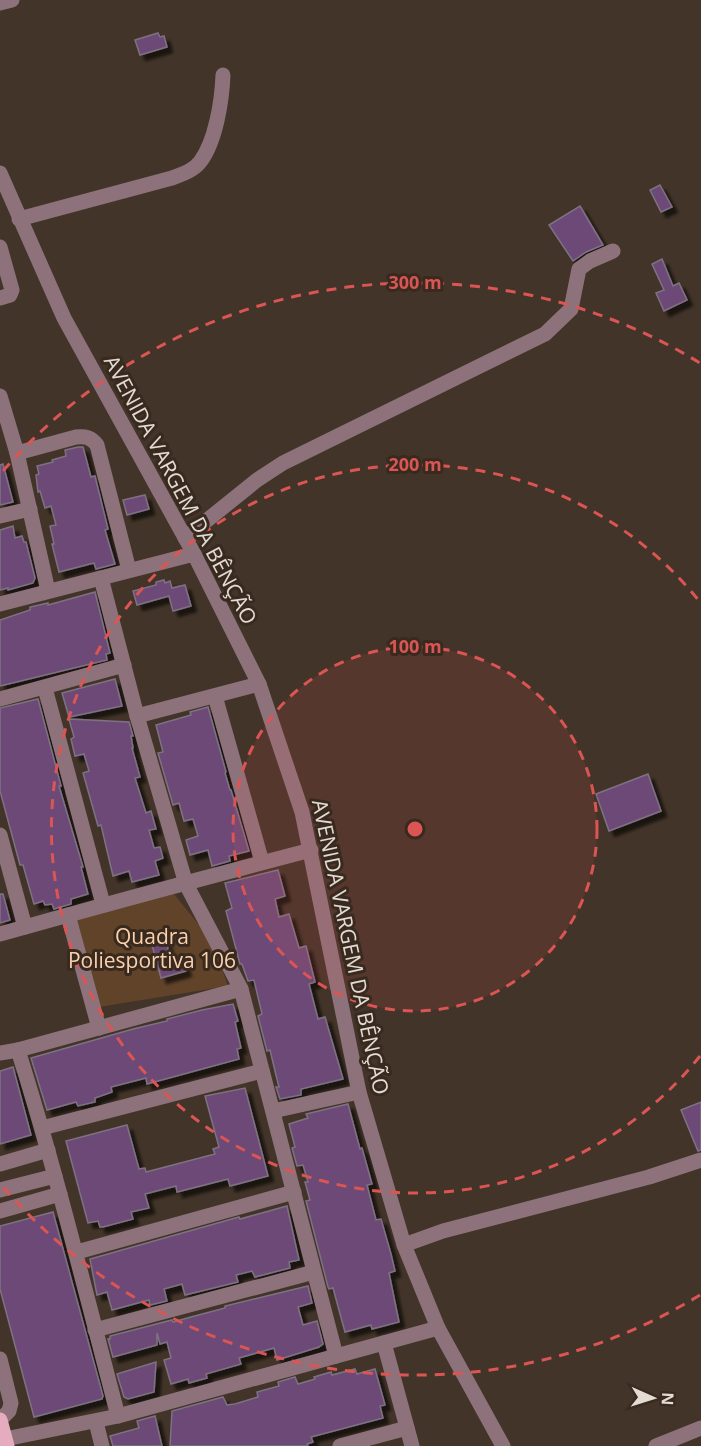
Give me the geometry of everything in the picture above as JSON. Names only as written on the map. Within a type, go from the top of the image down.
[{"type":"main road","points":[[0,1420],[6,1443]]},
{"type":"street","points":[[0,3],[12,0]]},
{"type":"street","points":[[19,219],[188,172],[200,162],[216,125],[222,98],[223,75]]},
{"type":"street","name":"AVENIDA VARGEM DA BÊNÇÃO","points":[[0,173],[64,318],[194,554],[259,684],[302,812],[359,1092],[404,1245],[438,1328],[503,1446]]},
{"type":"street","points":[[0,247],[12,290],[10,295],[0,298]]},
{"type":"street","points":[[185,538],[257,480],[283,463],[545,334],[571,309],[579,269],[590,261],[613,251]]},
{"type":"street","points":[[0,396],[17,453],[48,591]]},
{"type":"street","points":[[17,453],[84,436],[97,444],[129,570]]},
{"type":"street","points":[[0,516],[30,509]]},
{"type":"street","points":[[0,604],[194,554]]},
{"type":"street","points":[[101,578],[137,716],[186,884],[241,989],[336,1356]]},
{"type":"street","points":[[0,699],[124,665]]},
{"type":"street","points":[[137,716],[259,684]]},
{"type":"street","points":[[45,688],[103,904]]},
{"type":"street","points":[[215,696],[262,862]]},
{"type":"street","points":[[0,835],[25,927]]},
{"type":"street","points":[[0,934],[103,904],[311,850]]},
{"type":"street","points":[[68,915],[99,1028]]},
{"type":"street","points":[[0,1053],[241,989]]},
{"type":"street","points":[[18,1050],[77,1252],[118,1416]]},
{"type":"street","points":[[42,1128],[262,1071]]},
{"type":"street","points":[[273,1111],[359,1092]]},
{"type":"street","points":[[0,1164],[48,1150]]},
{"type":"street","points":[[404,1245],[443,1230],[638,1180],[701,1160]]},
{"type":"street","points":[[0,1190],[55,1176]]},
{"type":"street","points":[[77,1252],[294,1192]]},
{"type":"street","points":[[0,1211],[60,1194]]},
{"type":"street","points":[[95,1330],[314,1272]]},
{"type":"street","points":[[6,1443],[96,1422],[438,1328]]},
{"type":"street","points":[[384,1343],[412,1446]]},
{"type":"street","points":[[0,1359],[11,1403],[9,1411],[0,1420]]},
{"type":"street","points":[[96,1422],[102,1446]]},
{"type":"street","points":[[340,1446],[407,1428]]},
{"type":"street","points":[[656,1446],[701,1428]]},
{"type":"green space","name":"Quadra Poliesportiva 106","points":[[174,894],[212,941],[228,986],[99,1007],[74,919]]},
{"type":"building","points":[[158,33],[160,37],[164,36],[167,47],[140,55],[135,40]]},
{"type":"building","points":[[660,185],[672,207],[661,212],[650,190]]},
{"type":"building","points":[[580,206],[603,245],[586,252],[573,261],[549,225]]},
{"type":"building","points":[[662,259],[673,286],[679,283],[687,300],[664,311],[656,293],[664,290],[652,264]]},
{"type":"building","points":[[83,447],[91,477],[95,476],[108,529],[105,530],[115,564],[96,569],[94,563],[59,572],[50,526],[56,525],[51,506],[45,508],[40,491],[38,492],[37,466],[66,456],[65,450]]},
{"type":"building","points":[[3,464],[13,502],[0,505],[0,465]]},
{"type":"building","points":[[145,495],[149,509],[127,515],[123,500]]},
{"type":"building","points":[[13,526],[15,538],[22,536],[26,542],[35,578],[33,583],[0,590],[0,530]]},
{"type":"building","points":[[164,580],[165,583],[170,581],[172,588],[185,585],[191,606],[173,611],[169,596],[137,605],[133,591],[156,585],[156,582]]},
{"type":"building","points":[[95,592],[110,653],[106,654],[107,660],[0,686],[0,620],[30,610],[30,607],[48,603],[48,605]]},
{"type":"building","points":[[115,679],[122,706],[69,717],[62,693]]},
{"type":"building","points":[[38,699],[61,786],[59,786],[83,867],[81,867],[88,894],[71,899],[71,904],[54,909],[52,904],[45,905],[43,901],[34,904],[23,865],[20,865],[0,791],[0,708]]},
{"type":"building","points":[[208,707],[249,851],[229,856],[230,861],[212,866],[208,850],[190,855],[186,840],[198,836],[193,819],[184,821],[179,803],[173,805],[158,753],[163,752],[156,725],[191,715],[190,712]]},
{"type":"building","points":[[69,719],[129,722],[133,736],[131,736],[132,748],[140,777],[135,778],[146,813],[151,811],[156,829],[149,830],[154,848],[160,847],[163,858],[155,861],[159,875],[132,882],[129,871],[113,876],[101,825],[98,826],[83,773],[89,771],[84,754],[75,756],[71,739],[74,737]]},
{"type":"building","points":[[648,774],[661,811],[609,831],[596,794]]},
{"type":"building","points":[[278,870],[285,896],[275,899],[279,917],[289,914],[299,948],[306,946],[315,982],[309,984],[318,1019],[325,1017],[343,1079],[301,1089],[301,1095],[280,1099],[270,1050],[267,1051],[258,1016],[262,1014],[254,980],[248,981],[242,964],[240,964],[226,911],[232,908],[225,883]]},
{"type":"building","points":[[0,894],[3,894],[10,920],[0,923]]},
{"type":"building","points":[[166,941],[171,961],[182,958],[186,971],[161,978],[152,945]]},
{"type":"building","points":[[233,1004],[238,1021],[235,1022],[241,1048],[237,1049],[239,1059],[147,1084],[146,1078],[111,1087],[112,1092],[95,1098],[95,1102],[78,1106],[76,1102],[47,1110],[31,1058],[167,1021],[167,1019]]},
{"type":"building","points":[[13,1067],[31,1135],[0,1144],[0,1071]]},
{"type":"building","points":[[245,1088],[268,1176],[230,1186],[228,1179],[177,1192],[176,1186],[145,1194],[149,1208],[131,1212],[133,1219],[103,1227],[100,1227],[98,1221],[88,1223],[66,1141],[127,1125],[139,1169],[145,1168],[146,1172],[215,1154],[213,1149],[219,1147],[205,1096]]},
{"type":"building","points":[[701,1102],[701,1150],[698,1151],[681,1110]]},
{"type":"building","points":[[348,1104],[372,1184],[367,1185],[376,1220],[381,1219],[395,1271],[389,1273],[399,1322],[372,1329],[371,1325],[345,1332],[333,1288],[328,1287],[306,1201],[310,1200],[305,1182],[308,1182],[303,1165],[297,1166],[289,1124],[308,1118],[306,1114]]},
{"type":"building","points":[[287,1206],[299,1260],[289,1262],[290,1268],[255,1277],[252,1271],[236,1275],[238,1282],[185,1295],[182,1284],[164,1289],[167,1301],[150,1305],[149,1300],[112,1310],[107,1292],[97,1295],[90,1259],[239,1217],[240,1219]]},
{"type":"building","points":[[53,1212],[103,1396],[102,1399],[34,1417],[0,1289],[0,1226]]},
{"type":"building","points":[[308,1286],[312,1303],[298,1307],[303,1325],[317,1321],[323,1344],[319,1347],[277,1360],[274,1348],[239,1358],[241,1364],[206,1374],[207,1378],[189,1383],[188,1379],[171,1384],[164,1360],[171,1358],[167,1342],[160,1344],[157,1333],[157,1345],[113,1357],[108,1339],[110,1336],[172,1320],[173,1322],[225,1308],[225,1306]]},
{"type":"building","points":[[156,1362],[154,1392],[128,1399],[124,1397],[117,1374]]},
{"type":"building","points":[[355,1369],[357,1374],[375,1369],[385,1405],[380,1406],[383,1418],[311,1437],[313,1442],[307,1444],[308,1446],[170,1446],[172,1411],[223,1397],[227,1405],[235,1404],[258,1397],[257,1392],[279,1386],[278,1382],[295,1377],[298,1384],[331,1372],[332,1375]]},
{"type":"building","points":[[155,1416],[162,1446],[113,1446],[110,1436],[139,1428],[137,1421]]}]
